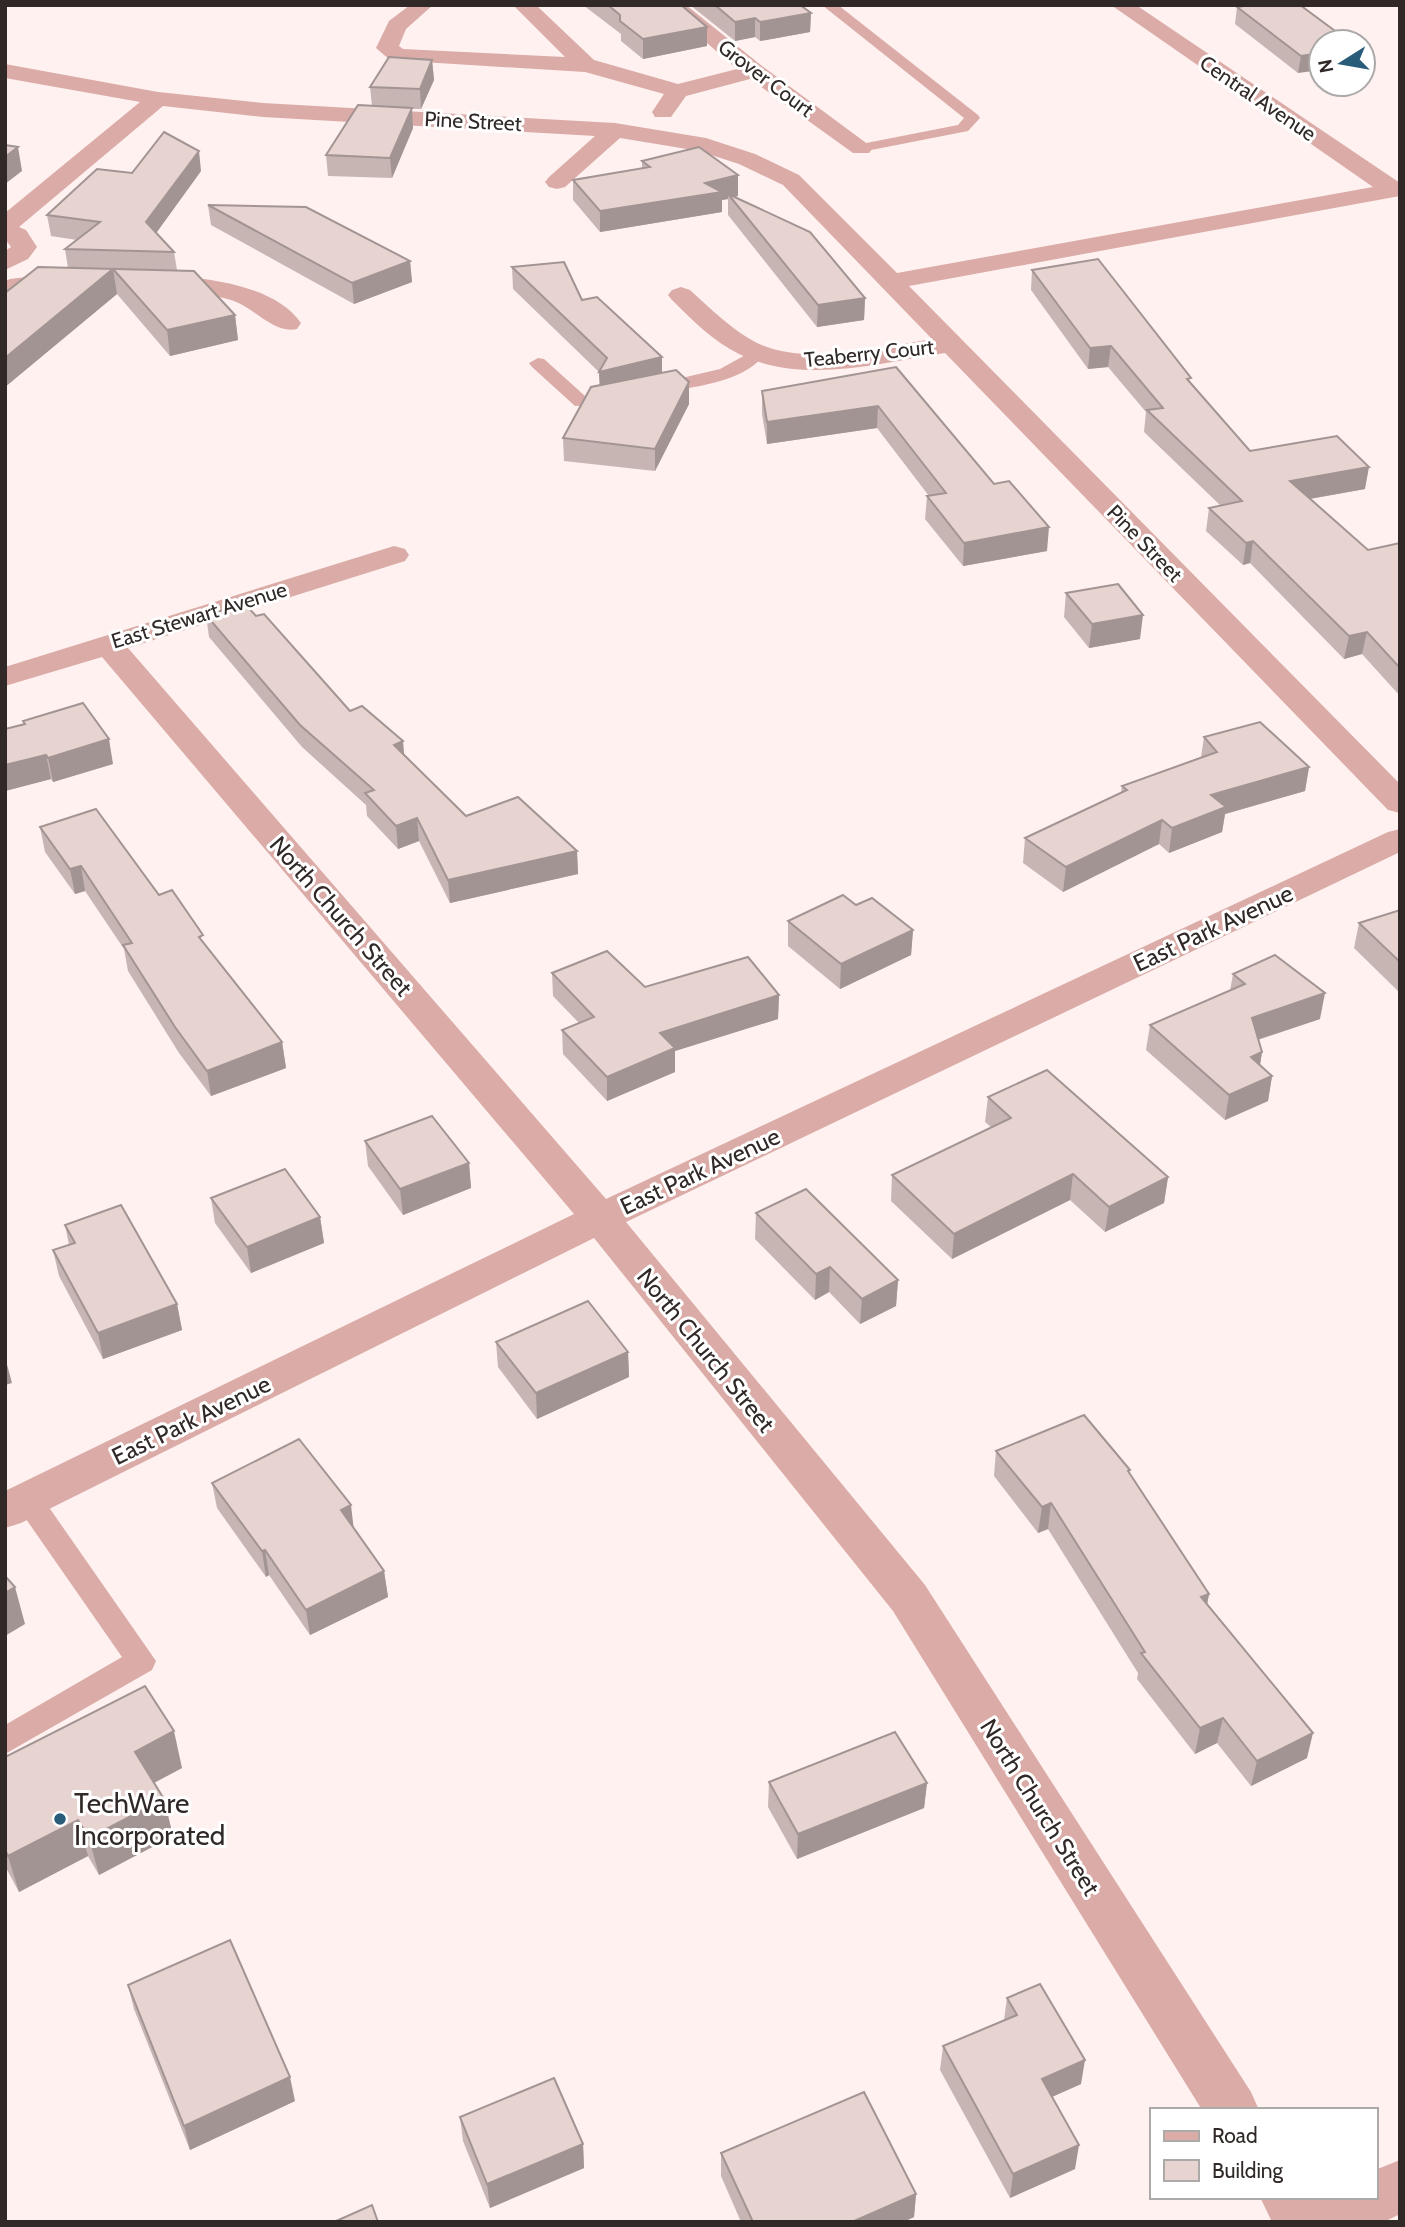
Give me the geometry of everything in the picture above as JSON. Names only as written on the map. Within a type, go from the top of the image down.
[{"type":"street","points":[[423,5],[397,26],[387,48],[398,55],[586,65],[678,91],[754,71]]},
{"type":"street","points":[[523,5],[586,65]]},
{"type":"street","name":"Grover Court","points":[[673,5],[754,71],[862,148]]},
{"type":"street","name":"Central Avenue","points":[[891,282],[1394,190],[1121,5]]},
{"type":"street","name":"Pine Street","points":[[5,71],[158,99],[263,110],[648,134],[724,148],[791,180],[1400,803]]},
{"type":"street","points":[[648,134],[678,91]]},
{"type":"street","points":[[95,281],[9,276],[24,247],[17,235],[5,228],[158,99]]},
{"type":"street","points":[[558,182],[615,130]]},
{"type":"street","points":[[135,283],[217,288],[256,299],[288,323]]},
{"type":"street","name":"Teaberry Court","points":[[681,295],[703,317],[758,353],[788,360],[815,361],[952,344]]},
{"type":"street","name":"East Stewart Avenue","points":[[5,677],[394,555]]},
{"type":"street","name":"North Church Street","points":[[107,643],[600,1218],[909,1598],[1231,2108]]},
{"type":"street","name":"East Park Avenue","points":[[17,1506],[600,1218],[1400,839]]},
{"type":"street","points":[[1377,2197],[1400,2186]]},
{"type":"street","points":[[1289,2199],[1303,2222]]},
{"type":"street","points":[[1323,2222],[1372,2199]]},
{"type":"lane","points":[[828,5],[973,118],[963,128],[862,148]]},
{"type":"lane","points":[[538,363],[581,402],[598,402],[733,371],[751,363],[758,353]]},
{"type":"lane","points":[[5,1741],[141,1661],[17,1506]]},
{"type":"building","points":[[608,5],[681,5],[707,27],[643,39],[620,21],[620,15]]},
{"type":"building","points":[[715,5],[800,5],[811,13],[760,22],[755,18],[735,22]]},
{"type":"building","points":[[1300,5],[1331,28],[1307,28],[1307,55],[1301,56],[1237,7]]},
{"type":"building","points":[[389,57],[432,60],[420,89],[370,87]]},
{"type":"building","points":[[358,105],[412,108],[390,158],[326,155]]},
{"type":"building","points":[[164,132],[199,151],[146,222],[174,252],[65,249],[100,222],[47,215],[97,169],[132,173]]},
{"type":"building","points":[[5,145],[18,147],[5,157]]},
{"type":"building","points":[[699,147],[738,175],[705,183],[722,192],[600,211],[573,180],[650,167],[642,161]]},
{"type":"building","points":[[728,194],[810,232],[865,298],[818,305]]},
{"type":"building","points":[[208,205],[306,207],[410,261],[352,283]]},
{"type":"building","points":[[1098,259],[1191,378],[1187,379],[1250,451],[1337,436],[1369,467],[1290,481],[1368,550],[1400,543],[1400,668],[1367,632],[1349,636],[1253,541],[1246,543],[1209,508],[1242,501],[1147,410],[1163,408],[1111,346],[1090,348],[1032,270]]},
{"type":"building","points":[[564,262],[582,300],[597,297],[662,357],[599,372],[607,358],[512,267]]},
{"type":"building","points":[[38,267],[194,271],[235,315],[167,330],[113,269],[5,358],[5,293]]},
{"type":"building","points":[[896,367],[994,484],[1009,481],[1049,527],[964,543],[927,496],[946,493],[878,406],[767,422],[762,391]]},
{"type":"building","points":[[676,370],[689,382],[655,449],[563,438],[591,387]]},
{"type":"building","points":[[1118,584],[1143,615],[1092,624],[1066,593]]},
{"type":"building","points":[[245,604],[256,616],[264,614],[350,711],[362,706],[403,741],[394,745],[466,816],[518,797],[577,851],[448,880],[417,818],[396,826],[365,793],[374,790],[300,725],[206,615]]},
{"type":"building","points":[[83,703],[109,739],[48,758],[46,755],[5,765],[5,729]]},
{"type":"building","points":[[1260,722],[1309,767],[1211,795],[1226,807],[1172,828],[1162,820],[1066,867],[1025,838],[1127,790],[1122,786],[1217,752],[1204,737]]},
{"type":"building","points":[[96,809],[159,895],[172,890],[203,935],[199,937],[282,1042],[207,1071],[175,1027],[123,945],[132,943],[81,866],[70,869],[40,827]]},
{"type":"building","points":[[843,895],[856,905],[872,898],[913,930],[841,964],[788,921]]},
{"type":"building","points":[[1400,910],[1400,962],[1359,923]]},
{"type":"building","points":[[607,951],[645,987],[748,957],[779,995],[660,1033],[675,1048],[607,1077],[562,1030],[594,1017],[552,973]]},
{"type":"building","points":[[1275,955],[1325,993],[1252,1018],[1262,1052],[1251,1057],[1272,1076],[1229,1095],[1150,1025],[1245,984],[1233,974]]},
{"type":"building","points":[[1047,1070],[1168,1177],[1109,1207],[1073,1174],[954,1234],[892,1175],[1011,1118],[988,1097]]},
{"type":"building","points":[[432,1116],[469,1163],[400,1189],[365,1141]]},
{"type":"building","points":[[285,1169],[320,1217],[247,1247],[211,1198]]},
{"type":"building","points":[[806,1189],[898,1280],[862,1299],[830,1267],[816,1274],[756,1213]]},
{"type":"building","points":[[121,1205],[177,1304],[98,1333],[53,1250],[75,1243],[65,1225]]},
{"type":"building","points":[[588,1301],[628,1352],[536,1393],[496,1342]]},
{"type":"building","points":[[1084,1415],[1130,1470],[1128,1471],[1209,1594],[1201,1597],[1313,1733],[1257,1761],[1223,1718],[1200,1728],[1141,1653],[1145,1652],[1051,1503],[1042,1507],[996,1451]]},
{"type":"building","points":[[299,1439],[351,1505],[341,1510],[384,1571],[306,1610],[265,1550],[262,1551],[212,1483]]},
{"type":"building","points":[[5,1576],[15,1587],[5,1593]]},
{"type":"building","points":[[145,1686],[174,1731],[135,1752],[164,1799],[89,1838],[78,1820],[8,1856],[5,1850],[5,1757]]},
{"type":"building","points":[[895,1732],[927,1783],[798,1834],[769,1782]]},
{"type":"building","points":[[230,1940],[290,2077],[184,2126],[128,1985]]},
{"type":"building","points":[[1040,1984],[1085,2060],[1042,2079],[1079,2145],[1013,2174],[943,2046],[1017,2015],[1007,1998]]},
{"type":"building","points":[[554,2078],[583,2144],[487,2184],[460,2117]]},
{"type":"building","points":[[864,2092],[916,2194],[852,2222],[753,2222],[721,2153]]},
{"type":"building","points":[[372,2205],[378,2222],[334,2222]]},
{"type":"place","name":"TechWare Incorporated","points":[[60,1819]]}]
